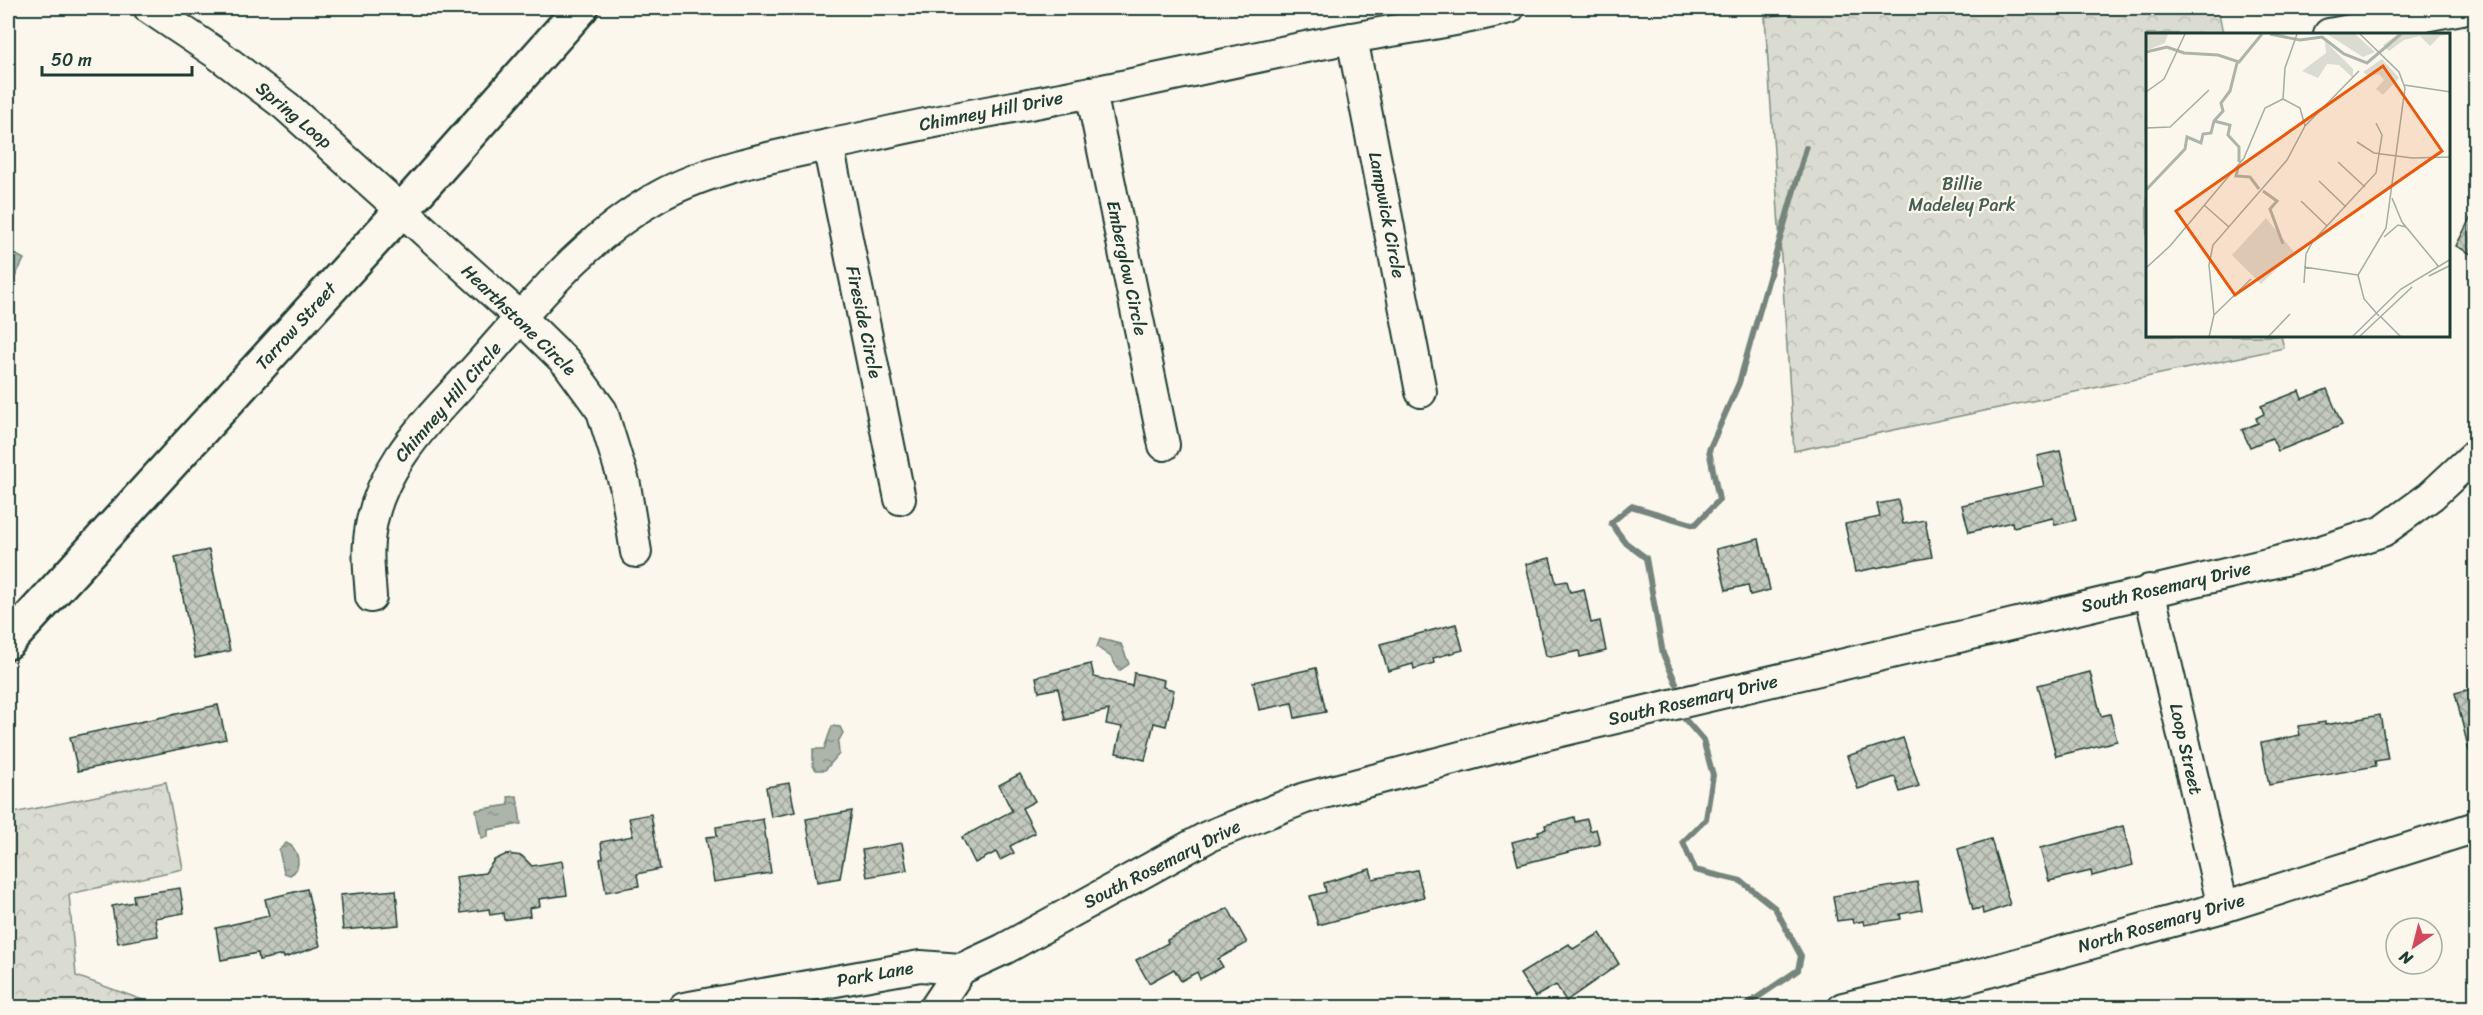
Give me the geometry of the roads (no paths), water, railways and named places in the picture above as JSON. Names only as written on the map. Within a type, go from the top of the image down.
[{"type":"main road","name":"Tarrow Street","points":[[8,642],[401,211],[581,8]]},
{"type":"street","name":"Spring Loop","points":[[149,8],[216,53],[286,106],[401,211]]},
{"type":"street","name":"Chimney Hill Drive","points":[[520,317],[564,270],[608,231],[658,197],[703,176],[929,122],[1091,92],[1352,38],[1473,17],[1509,8]]},
{"type":"street","points":[[2334,33],[2467,8]]},
{"type":"street","name":"Lampwick Circle","points":[[1352,38],[1421,392]]},
{"type":"street","name":"Emberglow Circle","points":[[1091,92],[1164,445]]},
{"type":"street","name":"Fireside Circle","points":[[828,146],[900,499]]},
{"type":"street","name":"Hearthstone Circle","points":[[401,211],[520,317],[567,363],[602,411],[625,485],[636,552]]},
{"type":"street","name":"Chimney Hill Circle","points":[[371,597],[369,543],[372,524],[376,503],[392,467],[414,436],[520,317]]},
{"type":"street","name":"South Rosemary Drive","points":[[935,1008],[962,969],[1004,949],[1209,836],[1305,798],[1540,736],[2149,590],[2318,552],[2383,531],[2431,496],[2475,454]]},
{"type":"street","name":"Loop Street","points":[[2149,590],[2223,907]]},
{"type":"street","name":"North Rosemary Drive","points":[[1843,1008],[1963,979],[2223,907],[2475,827]]},
{"type":"street","name":"Park Lane","points":[[684,1008],[920,966],[962,969]]},
{"type":"water","points":[[9,251],[24,259],[8,291],[8,255]]},
{"type":"water","points":[[1100,639],[1121,644],[1129,664],[1119,671],[1111,657],[1097,647]]},
{"type":"water","points":[[832,726],[840,727],[843,733],[838,742],[839,754],[825,770],[816,770],[813,766],[813,749],[824,749]]},
{"type":"water","points":[[517,796],[521,824],[488,830],[488,837],[481,838],[476,810],[509,805],[508,797]]},
{"type":"water","points":[[286,843],[294,849],[298,858],[297,868],[290,875],[284,873],[279,850]]},
{"type":"waterway","points":[[1676,683],[1663,654],[1646,558],[1626,543],[1611,523],[1631,506],[1695,525],[1719,500],[1709,450],[1739,383],[1806,148]]},
{"type":"waterway","points":[[1683,717],[1703,740],[1713,775],[1706,819],[1683,842],[1695,870],[1741,881],[1775,908],[1801,956],[1798,970],[1742,1008]]},
{"type":"park label","name":"Billie Madeley Park","points":[[1962,194]]}]
